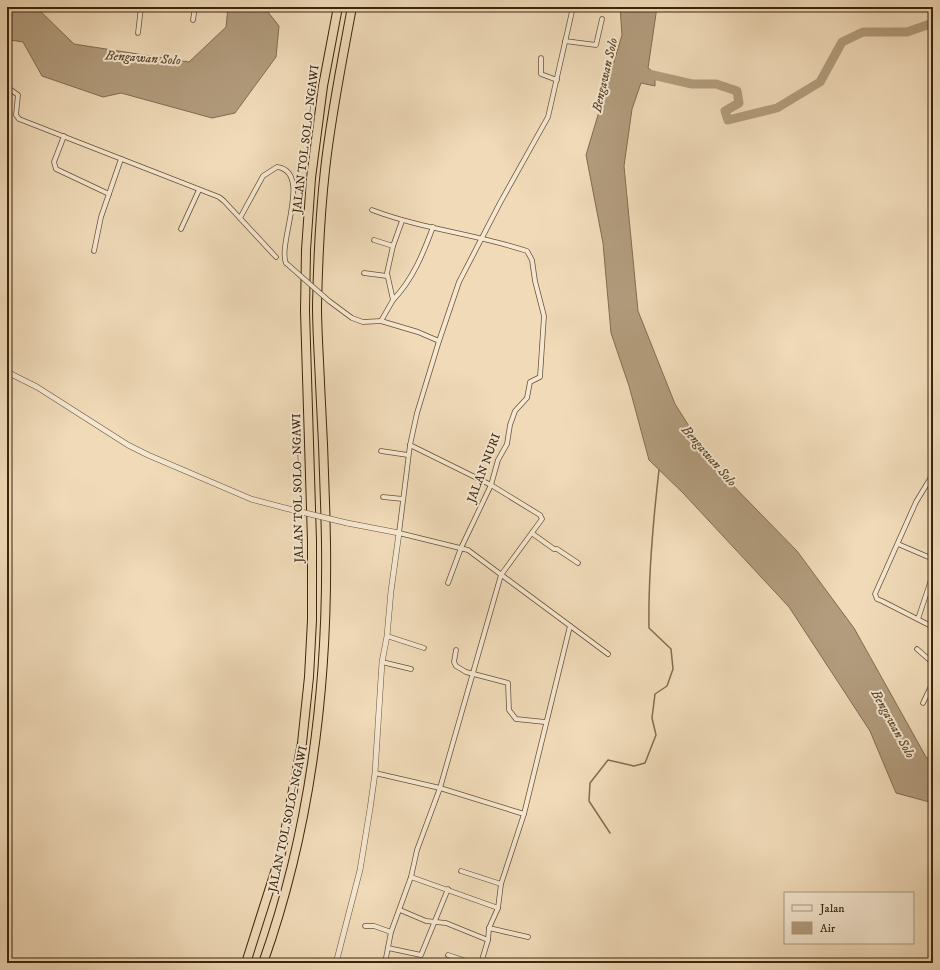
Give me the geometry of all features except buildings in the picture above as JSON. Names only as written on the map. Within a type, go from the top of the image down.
[{"type":"highway","name":"JALAN TOL SOLO–NGAWI","points":[[246,963],[281,853],[302,743],[309,677],[312,620],[312,541],[304,311],[306,250],[312,171],[323,86],[338,7]]},
{"type":"highway","name":"JALAN TOL SOLO–NGAWI","points":[[263,963],[280,914],[295,858],[310,786],[317,735],[322,678],[326,596],[324,468],[317,308],[319,246],[326,163],[336,87],[352,7]]},
{"type":"street","points":[[138,33],[141,7]]},
{"type":"street","points":[[193,20],[195,7]]},
{"type":"street","points":[[336,963],[360,870],[374,773],[382,662],[387,636],[398,533],[408,455],[417,413],[439,341],[460,282],[500,203],[544,125],[557,80],[573,7]]},
{"type":"street","points":[[565,41],[596,45],[602,19]]},
{"type":"street","points":[[541,58],[542,74],[557,80]]},
{"type":"street","points":[[7,87],[19,96],[17,118],[222,199],[276,257]]},
{"type":"street","points":[[64,136],[55,160],[56,169],[109,194]]},
{"type":"street","points":[[94,250],[101,217],[121,159]]},
{"type":"street","points":[[240,218],[263,176],[277,167],[288,173],[293,182],[293,190],[291,217],[284,254],[286,263],[352,318],[363,322],[381,321],[418,332],[439,341]]},
{"type":"street","points":[[181,229],[199,190]]},
{"type":"street","points":[[372,210],[402,221],[483,239]]},
{"type":"street","points":[[393,300],[387,276],[393,246],[402,221]]},
{"type":"street","points":[[381,321],[393,300],[409,281],[422,256],[433,227]]},
{"type":"street","name":"JALAN NURI","points":[[448,583],[460,548],[491,484],[498,460],[507,444],[510,425],[515,411],[527,398],[530,382],[540,377],[543,333],[542,309],[529,253],[483,239]]},
{"type":"street","points":[[374,240],[393,246]]},
{"type":"street","points":[[364,272],[387,276]]},
{"type":"street","points":[[7,372],[37,387],[128,445],[165,463],[251,499],[347,523],[398,533],[460,548],[474,554],[608,654]]},
{"type":"street","points":[[385,963],[392,932],[411,877],[417,850],[440,788],[501,575],[541,522],[540,515],[491,484],[410,445]]},
{"type":"street","points":[[381,451],[408,455]]},
{"type":"street","points":[[933,474],[916,502],[898,544],[886,566],[875,594],[878,599],[933,626]]},
{"type":"street","points":[[384,497],[403,499]]},
{"type":"street","points":[[533,534],[554,549],[557,549],[578,563]]},
{"type":"street","points":[[898,544],[933,559]]},
{"type":"street","points":[[918,619],[933,574]]},
{"type":"street","points":[[482,963],[488,940],[488,928],[498,908],[501,884],[524,814],[545,722],[570,626]]},
{"type":"street","points":[[387,636],[424,648]]},
{"type":"street","points":[[918,649],[933,663]]},
{"type":"street","points":[[456,650],[454,661],[455,665],[473,674],[508,683],[509,710],[516,719],[545,722]]},
{"type":"street","points":[[382,662],[411,669]]},
{"type":"street","points":[[923,703],[933,682]]},
{"type":"street","points":[[374,773],[440,788],[524,814]]},
{"type":"street","points":[[461,871],[501,884]]},
{"type":"street","points":[[411,877],[498,908]]},
{"type":"street","points":[[388,948],[421,955],[448,889]]},
{"type":"street","points":[[400,910],[426,921],[446,923],[488,940]]},
{"type":"street","points":[[365,926],[374,926],[392,932]]},
{"type":"street","points":[[488,928],[528,937]]},
{"type":"street","points":[[448,955],[472,963]]},
{"type":"water","name":"Bengawan Solo","points":[[7,7],[36,7],[74,44],[189,62],[226,27],[228,7],[264,7],[279,26],[276,57],[235,113],[212,118],[121,93],[103,97],[42,76],[23,42],[10,40],[7,36]]},
{"type":"water","name":"Bengawan Solo","points":[[620,7],[657,7],[648,68],[655,73],[655,86],[641,83],[632,109],[624,166],[638,311],[675,404],[715,467],[797,551],[854,628],[926,757],[933,762],[933,803],[896,793],[870,731],[789,607],[683,493],[649,460],[629,386],[611,333],[603,243],[586,155],[622,35]]},
{"type":"waterway","points":[[644,73],[692,84],[716,84],[737,91],[739,103],[725,111],[728,120],[777,108],[820,82],[842,42],[863,32],[907,32],[933,23]]},
{"type":"waterway","points":[[610,833],[589,801],[590,783],[608,760],[634,766],[645,763],[656,735],[652,718],[655,694],[667,686],[673,669],[671,649],[649,628],[651,549],[659,470]]}]
